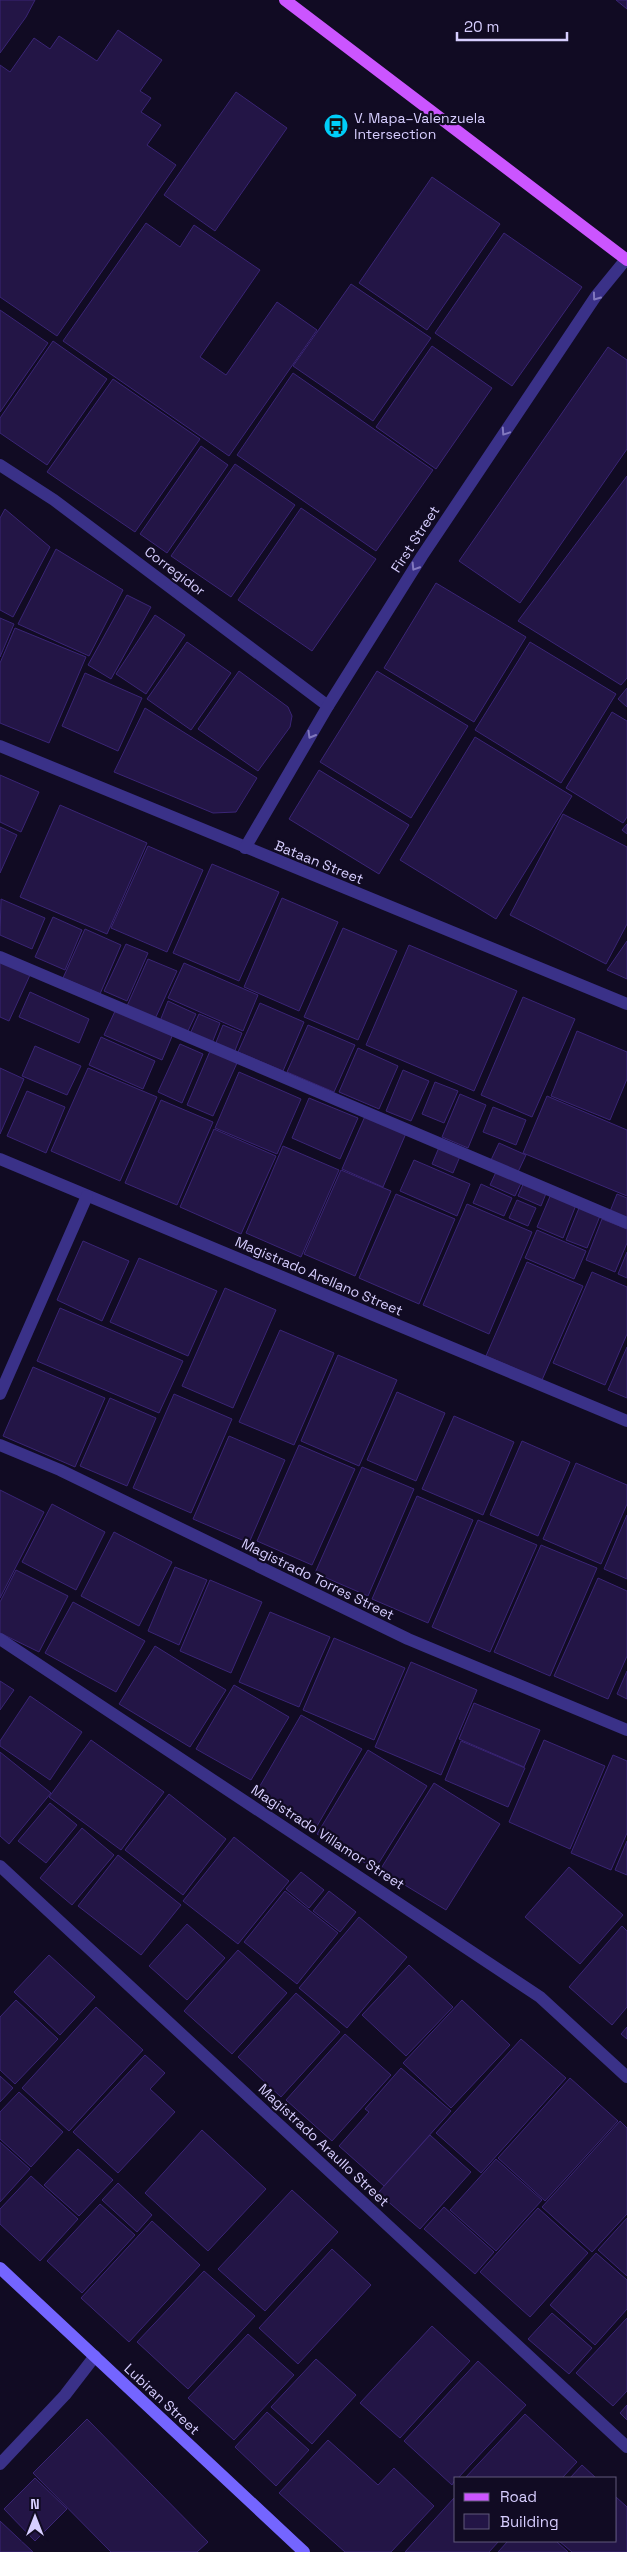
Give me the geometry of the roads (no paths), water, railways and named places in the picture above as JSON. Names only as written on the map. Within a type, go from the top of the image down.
[{"type":"main road","points":[[285,0],[627,259]]},
{"type":"main road","name":"Lubiran Street","points":[[0,2268],[304,2552]]},
{"type":"street","name":"First Street","points":[[245,848],[328,706],[422,556],[596,296],[627,259]]},
{"type":"street","name":"Corregidor","points":[[0,465],[54,500],[328,706]]},
{"type":"street","name":"Bataan Street","points":[[0,746],[627,1004]]},
{"type":"street","points":[[0,957],[627,1223]]},
{"type":"street","name":"Magistrado Arellano Street","points":[[0,1159],[627,1421]]},
{"type":"street","points":[[0,1394],[87,1196]]},
{"type":"street","name":"Magistrado Torres Street","points":[[0,1445],[60,1470],[408,1639],[627,1730]]},
{"type":"street","name":"Magistrado Villamor Street","points":[[0,1639],[540,1996],[627,2077]]},
{"type":"street","name":"Magistrado Araullo Street","points":[[0,1866],[627,2447]]},
{"type":"street","points":[[2,2458],[64,2395],[95,2356]]},
{"type":"place","name":"V. Mapa–Valenzuela Intersection","points":[[336,126]]}]
